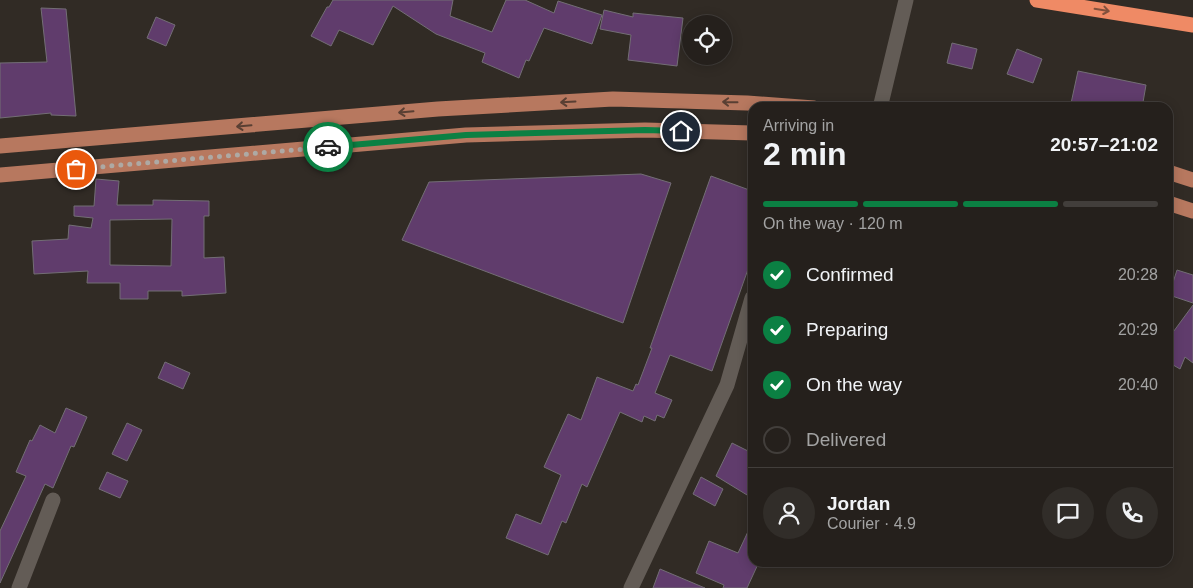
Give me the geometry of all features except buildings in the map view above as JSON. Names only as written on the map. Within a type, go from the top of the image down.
[{"type":"highway","points":[[1037,0],[1193,25]]},
{"type":"main road","points":[[0,146],[438,109],[613,100],[748,102]]},
{"type":"main road","points":[[0,175],[466,135],[645,130],[748,133]]},
{"type":"main road","points":[[1173,174],[1193,180]]},
{"type":"main road","points":[[1173,205],[1193,211]]},
{"type":"street","points":[[881,102],[906,0]]},
{"type":"street","points":[[631,588],[727,385],[748,312]]},
{"type":"street","points":[[19,588],[53,500]]},
{"type":"way so far","points":[[76,169],[328,147]]},
{"type":"route","points":[[328,147],[466,135],[645,130],[681,131]]}]
